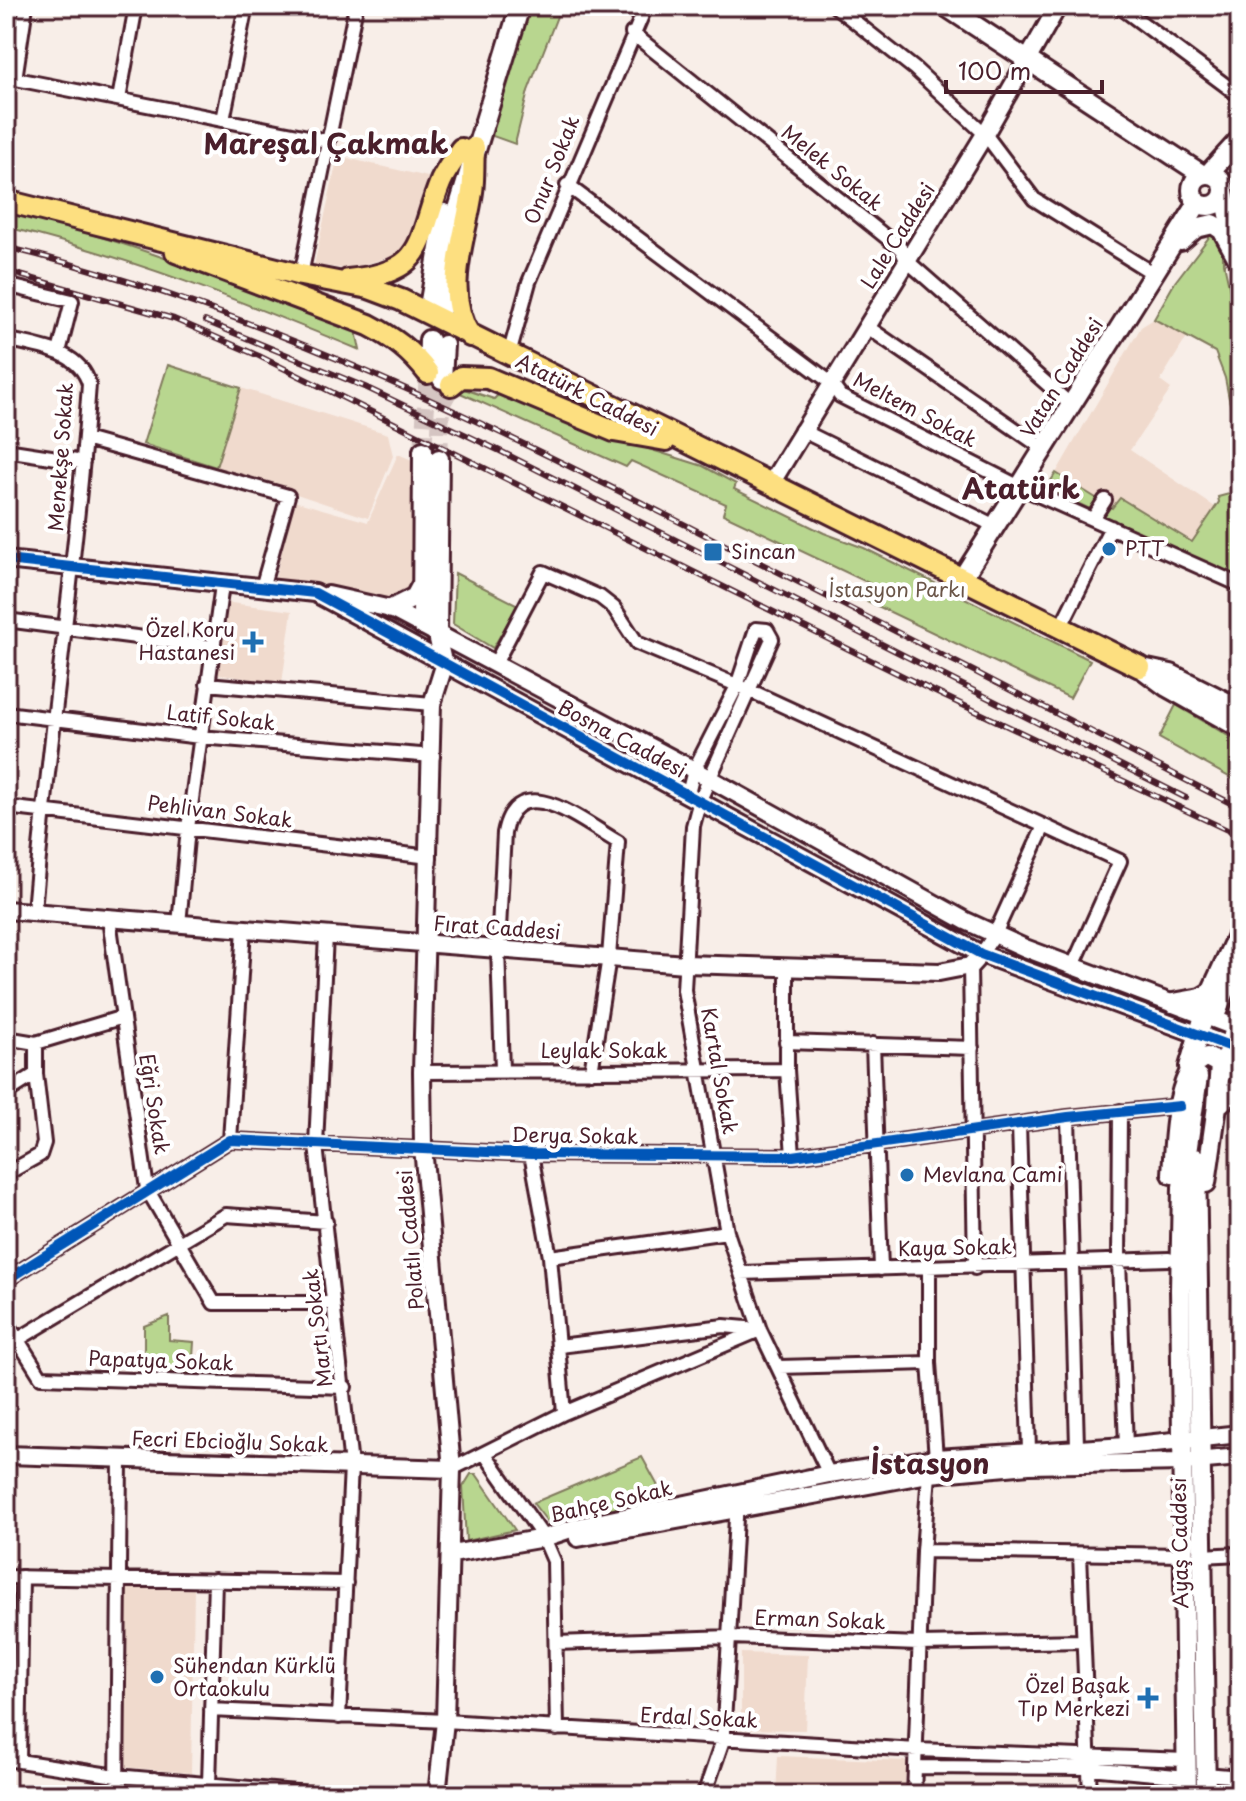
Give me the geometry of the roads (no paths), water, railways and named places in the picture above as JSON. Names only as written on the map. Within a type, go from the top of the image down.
[{"type":"main road","points":[[438,303],[467,149],[509,6]]},
{"type":"main road","points":[[401,300],[404,273],[430,220],[442,179],[467,149],[520,6]]},
{"type":"main road","points":[[945,6],[1214,181],[1239,264]]},
{"type":"main road","points":[[1198,203],[1207,206],[1217,203],[1214,181],[1239,141]]},
{"type":"main road","points":[[467,149],[472,191],[456,270],[456,300],[460,319],[470,336]]},
{"type":"main road","name":"Vatan Caddesi","points":[[963,577],[1172,249],[1198,203],[1191,190],[1194,181],[1214,181]]},
{"type":"main road","name":"Atatürk Caddesi","points":[[6,201],[301,275],[369,288],[401,300],[678,441],[963,577],[1140,667]]},
{"type":"main road","points":[[1172,249],[1196,228],[1213,224],[1222,230],[1239,264]]},
{"type":"main road","points":[[144,235],[200,264],[369,325],[395,339],[440,379],[488,378],[614,431],[678,441]]},
{"type":"main road","points":[[336,281],[378,273],[414,256]]},
{"type":"main road","points":[[436,342],[440,379]]},
{"type":"main road","points":[[431,455],[429,630],[422,584],[431,455]]},
{"type":"main road","points":[[391,609],[415,597],[422,584]]},
{"type":"main road","points":[[1140,667],[1238,724]]},
{"type":"main road","points":[[1173,1003],[1201,998],[1211,992],[1240,929]]},
{"type":"main road","points":[[1227,1018],[1240,955]]},
{"type":"main road","points":[[1188,1290],[1201,1271],[1208,1164],[1217,1106],[1205,1074],[1199,1034],[1227,1018],[1240,985]]},
{"type":"main road","points":[[1188,1290],[1171,1278],[1169,1259],[1173,1163],[1180,1106],[1205,1074],[1234,1047],[1227,1018],[1211,992]]},
{"type":"main road","points":[[1188,1290],[1182,1187],[1205,1074]]},
{"type":"main road","points":[[1217,1106],[1240,1086]]},
{"type":"main road","name":"Ayaş Caddesi","points":[[1188,1290],[1193,1555],[1191,1776],[1206,1795]]},
{"type":"street","points":[[26,6],[10,78],[328,141]]},
{"type":"street","points":[[119,99],[136,6]]},
{"type":"street","points":[[223,120],[246,6]]},
{"type":"street","points":[[301,275],[356,6]]},
{"type":"street","name":"Onur Sokak","points":[[509,355],[529,282],[567,185],[646,6]]},
{"type":"street","points":[[835,6],[915,69],[985,134],[1034,199],[1154,274]]},
{"type":"street","name":"Lale Caddesi","points":[[770,485],[830,382],[985,134],[1058,6]]},
{"type":"street","points":[[1119,6],[1240,96]]},
{"type":"street","name":"Melek Sokak","points":[[632,33],[901,249],[906,260],[1071,405]]},
{"type":"street","name":"Meltem Sokak","points":[[567,185],[830,382],[840,396],[1020,487],[1094,517],[1240,585]]},
{"type":"street","points":[[6,285],[72,301],[59,352],[6,339]]},
{"type":"street","points":[[866,326],[1044,449]]},
{"type":"street","name":"Menekşe Sokak","points":[[34,911],[42,811],[73,570],[89,384],[85,371],[59,352]]},
{"type":"street","points":[[801,430],[995,526]]},
{"type":"street","points":[[85,439],[288,496],[262,588]]},
{"type":"street","points":[[6,450],[83,462]]},
{"type":"street","points":[[1094,517],[1105,500]]},
{"type":"street","points":[[1061,626],[1111,527]]},
{"type":"street","name":"Bosna Caddesi","points":[[6,560],[73,570],[315,593],[391,609],[995,934],[1173,1003],[1227,1018]]},
{"type":"street","points":[[495,664],[543,572],[607,603],[637,643],[751,691],[1120,861],[1073,966]]},
{"type":"street","points":[[179,924],[188,828],[222,585]]},
{"type":"street","name":"Bosna Caddesi","points":[[315,593],[444,666],[694,797],[976,960],[1234,1047]]},
{"type":"street","points":[[6,620],[213,647]]},
{"type":"street","points":[[756,629],[767,630],[772,639],[751,691],[710,780],[694,797],[694,770],[737,686],[756,629]]},
{"type":"street","points":[[207,684],[432,704],[427,655],[429,630]]},
{"type":"street","points":[[429,630],[444,666]]},
{"type":"street","name":"Polatlı Caddesi","points":[[437,1795],[445,1721],[452,1469],[423,1147],[422,1072],[433,756],[432,704],[444,666]]},
{"type":"street","name":"Latif Sokak","points":[[6,713],[200,737],[433,756]]},
{"type":"street","name":"Kartal Sokak","points":[[694,797],[684,990],[727,1232],[760,1330],[829,1474]]},
{"type":"street","points":[[502,1070],[498,948],[508,815],[518,804],[534,799],[551,805],[618,842],[609,957],[591,1072]]},
{"type":"street","name":"Pehlivan Sokak","points":[[6,807],[430,857]]},
{"type":"street","points":[[975,1268],[972,1048],[976,960],[995,934],[1044,826]]},
{"type":"street","name":"Fırat Caddesi","points":[[6,910],[685,964],[939,972],[976,960]]},
{"type":"street","name":"Eğri Sokak","points":[[109,919],[120,1018],[147,1189],[214,1303],[333,1303]]},
{"type":"street","points":[[6,1280],[147,1189],[230,1140],[244,929]]},
{"type":"street","name":"Martı Sokak","points":[[326,935],[316,1145],[345,1387],[351,1466],[339,1717]]},
{"type":"street","points":[[787,966],[786,1042],[793,1156]]},
{"type":"street","points":[[6,1038],[36,1043],[120,1018]]},
{"type":"street","points":[[786,1042],[972,1048]]},
{"type":"street","points":[[6,1174],[40,1155],[44,1143],[36,1074],[36,1043]]},
{"type":"street","points":[[873,1044],[881,1269]]},
{"type":"street","name":"Leylak Sokak","points":[[422,1072],[787,1070]]},
{"type":"street","points":[[6,1093],[36,1074]]},
{"type":"street","name":"Derya Sokak","points":[[230,1140],[531,1154],[793,1156],[1068,1117],[1180,1106]]},
{"type":"street","points":[[1120,1111],[1119,1261],[1126,1446]]},
{"type":"street","points":[[1068,1117],[1077,1446]]},
{"type":"street","points":[[1019,1124],[1029,1450]]},
{"type":"street","points":[[531,1154],[550,1257],[564,1413]]},
{"type":"street","points":[[17,1340],[226,1215],[326,1222]]},
{"type":"street","points":[[550,1257],[727,1232]]},
{"type":"street","name":"Kaya Sokak","points":[[741,1273],[975,1268],[1169,1259]]},
{"type":"street","points":[[914,1795],[923,1551],[929,1474],[936,1458],[929,1363],[929,1268]]},
{"type":"street","name":"Papatya Sokak","points":[[6,1321],[41,1377],[345,1387]]},
{"type":"street","points":[[559,1346],[724,1326],[760,1330]]},
{"type":"street","points":[[452,1469],[564,1413],[760,1330]]},
{"type":"street","points":[[779,1367],[929,1363]]},
{"type":"street","name":"Bahçe Sokak","points":[[737,1501],[829,1474],[936,1458],[1077,1446],[1126,1446],[1240,1434]]},
{"type":"street","points":[[485,1454],[544,1538],[554,1561],[557,1729]]},
{"type":"street","name":"Fecri Ebcioğlu Sokak","points":[[6,1455],[452,1469]]},
{"type":"street","name":"Bahçe Sokak","points":[[452,1554],[544,1538],[577,1527],[929,1474],[1029,1465],[1240,1457]]},
{"type":"street","points":[[117,1795],[120,1459]]},
{"type":"street","points":[[704,1795],[723,1740],[737,1501]]},
{"type":"street","points":[[923,1551],[1240,1554]]},
{"type":"street","points":[[1080,1554],[1090,1795]]},
{"type":"street","points":[[6,1577],[346,1583]]},
{"type":"street","points":[[22,1577],[12,1760],[116,1776],[330,1795]]},
{"type":"street","points":[[209,1784],[215,1580]]},
{"type":"street","name":"Erman Sokak","points":[[556,1643],[730,1637],[919,1644],[1083,1641]]},
{"type":"street","name":"Erdal Sokak","points":[[211,1710],[917,1750],[1087,1753],[1191,1776]]},
{"type":"street","points":[[916,1767],[1089,1768],[1240,1777]]},
{"type":"street","points":[[145,1795],[154,1779]]},
{"type":"tunnel","points":[[423,451],[428,373]]},
{"type":"tunnel","points":[[439,459],[442,379]]},
{"type":"tunnel","points":[[441,403],[451,385]]},
{"type":"tunnel","points":[[1209,1077],[1228,1013]]},
{"type":"railway","points":[[6,247],[100,272],[191,302],[281,336],[458,413],[631,497],[1240,808]]},
{"type":"railway","points":[[6,271],[174,319],[259,356],[929,689],[1240,836]]},
{"type":"railway","points":[[205,321],[365,387],[500,451],[1186,798]]},
{"type":"place","name":"PTT","points":[[1109,549]]},
{"type":"place","name":"Sincan","points":[[713,552]]},
{"type":"place","name":"Özel Koru Hastanesi","points":[[253,642]]},
{"type":"place","name":"Mevlana Cami","points":[[907,1175]]},
{"type":"place","name":"Sühendan Kürklü Ortaokulu","points":[[157,1677]]},
{"type":"place","name":"Özel Başak Tıp Merkezi","points":[[1148,1698]]},
{"type":"district","name":"Mareşal Çakmak","points":[[326,144]]},
{"type":"district","name":"Atatürk","points":[[1021,489]]},
{"type":"district","name":"İstasyon","points":[[930,1464]]},
{"type":"park label","name":"İstasyon Parkı","points":[[897,590]]}]
